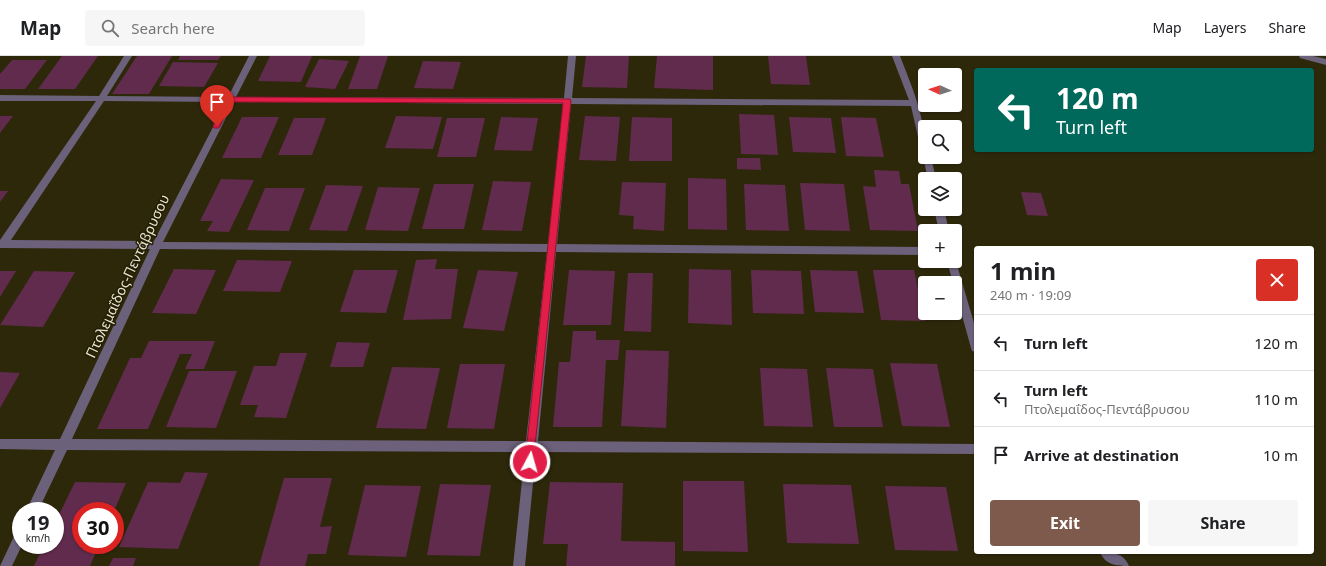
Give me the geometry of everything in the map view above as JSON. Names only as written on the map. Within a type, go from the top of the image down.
[{"type":"street","points":[[1,244],[102,98],[128,56]]},
{"type":"street","name":"Πτολεμαΐδος-Πεντάβρυσου","points":[[36,502],[65,444],[157,245],[253,56]]},
{"type":"street","points":[[519,566],[572,56]]},
{"type":"street","points":[[896,56],[914,103],[918,120]]},
{"type":"street","points":[[1303,56],[1326,62]]},
{"type":"street","points":[[0,98],[914,103]]},
{"type":"street","points":[[1,244],[918,252]]},
{"type":"street","points":[[954,268],[974,341]]},
{"type":"street","points":[[0,444],[974,449]]},
{"type":"street","points":[[6,566],[12,553]]},
{"type":"street","points":[[1108,554],[1122,566]]},
{"type":"building","points":[[62,56],[98,56],[75,89],[38,89]]},
{"type":"building","points":[[137,56],[172,56],[149,94],[112,94]]},
{"type":"building","points":[[180,56],[221,56],[218,60],[178,60]]},
{"type":"building","points":[[270,56],[312,56],[301,82],[258,81]]},
{"type":"building","points":[[360,56],[388,56],[377,89],[348,89]]},
{"type":"building","points":[[586,56],[629,56],[627,88],[582,87]]},
{"type":"building","points":[[657,56],[713,56],[713,90],[654,88]]},
{"type":"building","points":[[768,56],[806,56],[810,85],[771,84]]},
{"type":"building","points":[[319,59],[349,61],[335,89],[305,87]]},
{"type":"building","points":[[12,60],[47,60],[25,89],[0,89],[0,74]]},
{"type":"building","points":[[423,61],[461,62],[453,89],[414,88]]},
{"type":"building","points":[[173,62],[218,63],[204,87],[159,86]]},
{"type":"building","points":[[739,114],[774,115],[778,155],[741,154]]},
{"type":"building","points":[[0,116],[13,116],[0,133]]},
{"type":"building","points":[[396,116],[442,117],[433,149],[385,148]]},
{"type":"building","points":[[585,116],[620,117],[616,161],[579,160]]},
{"type":"building","points":[[242,117],[279,117],[261,158],[222,158]]},
{"type":"building","points":[[501,117],[538,118],[532,151],[494,150]]},
{"type":"building","points":[[632,117],[672,118],[672,161],[629,161]]},
{"type":"building","points":[[789,117],[831,118],[836,153],[793,152]]},
{"type":"building","points":[[841,117],[876,118],[884,157],[846,156]]},
{"type":"building","points":[[294,118],[326,118],[312,155],[278,155]]},
{"type":"building","points":[[447,118],[485,118],[476,157],[437,157]]},
{"type":"building","points":[[737,158],[760,158],[761,170],[737,169]]},
{"type":"building","points":[[874,170],[899,171],[901,184],[909,184],[918,231],[870,230],[863,186],[876,187]]},
{"type":"building","points":[[688,178],[726,179],[727,230],[688,229]]},
{"type":"building","points":[[221,179],[254,180],[229,232],[207,231],[213,221],[200,221]]},
{"type":"building","points":[[493,181],[531,182],[522,231],[482,230]]},
{"type":"building","points":[[622,182],[666,183],[664,231],[633,229],[634,216],[619,215]]},
{"type":"building","points":[[800,183],[844,184],[850,231],[805,230]]},
{"type":"building","points":[[434,184],[474,184],[464,229],[422,229]]},
{"type":"building","points":[[744,184],[785,185],[789,231],[746,230]]},
{"type":"building","points":[[326,185],[363,186],[347,231],[309,230]]},
{"type":"building","points":[[378,187],[420,188],[408,231],[365,230]]},
{"type":"building","points":[[265,188],[305,188],[289,231],[247,230]]},
{"type":"building","points":[[0,191],[8,191],[0,202]]},
{"type":"building","points":[[1021,192],[1041,193],[1048,216],[1027,215]]},
{"type":"building","points":[[437,259],[435,269],[458,269],[451,319],[403,320],[416,260]]},
{"type":"building","points":[[237,260],[292,261],[280,292],[223,291]]},
{"type":"building","points":[[174,269],[216,270],[196,314],[152,313]]},
{"type":"building","points":[[689,269],[731,270],[732,325],[688,323]]},
{"type":"building","points":[[354,270],[398,270],[386,313],[340,312]]},
{"type":"building","points":[[478,270],[518,272],[504,331],[463,328]]},
{"type":"building","points":[[569,270],[615,271],[611,325],[563,325]]},
{"type":"building","points":[[751,270],[801,271],[804,314],[753,313]]},
{"type":"building","points":[[810,270],[857,271],[864,313],[815,312]]},
{"type":"building","points":[[873,270],[914,270],[918,289],[918,320],[925,321],[881,320]]},
{"type":"building","points":[[0,271],[16,271],[0,297]]},
{"type":"building","points":[[34,271],[75,272],[43,327],[0,325]]},
{"type":"building","points":[[628,273],[653,273],[651,332],[624,331]]},
{"type":"building","points":[[573,331],[596,331],[596,340],[620,340],[618,360],[606,360],[602,427],[553,427],[559,362],[570,362]]},
{"type":"building","points":[[149,341],[215,341],[204,369],[185,369],[192,354],[180,354],[148,429],[97,429],[130,358],[141,358]]},
{"type":"building","points":[[337,342],[370,343],[363,367],[330,367]]},
{"type":"building","points":[[626,350],[669,351],[666,428],[621,426]]},
{"type":"building","points":[[280,353],[307,353],[286,418],[254,417],[258,405],[240,405],[254,366],[276,366]]},
{"type":"building","points":[[890,363],[937,364],[950,427],[902,426]]},
{"type":"building","points":[[460,364],[505,364],[494,429],[447,428]]},
{"type":"building","points":[[392,367],[440,368],[426,429],[376,428]]},
{"type":"building","points":[[760,368],[807,369],[813,427],[764,426]]},
{"type":"building","points":[[826,368],[873,369],[883,427],[834,427]]},
{"type":"building","points":[[189,371],[237,371],[216,428],[166,427]]},
{"type":"building","points":[[0,372],[20,373],[0,408]]},
{"type":"building","points":[[185,472],[208,473],[178,549],[124,547],[124,536],[148,482],[180,483]]},
{"type":"building","points":[[284,478],[332,478],[320,527],[332,526],[326,554],[308,554],[305,566],[259,566]]},
{"type":"building","points":[[683,481],[744,481],[748,552],[683,551]]},
{"type":"building","points":[[75,482],[126,483],[118,502],[72,502],[72,554],[95,554],[90,566],[34,566],[40,554],[64,554],[64,505]]},
{"type":"building","points":[[550,482],[623,483],[621,541],[675,542],[675,566],[566,566],[568,544],[543,544]]},
{"type":"building","points":[[440,484],[491,485],[480,556],[427,555]]},
{"type":"building","points":[[783,484],[851,485],[859,544],[787,543]]},
{"type":"building","points":[[365,485],[421,486],[406,557],[348,555]]},
{"type":"building","points":[[885,486],[946,487],[958,551],[895,550]]},
{"type":"building","points":[[113,558],[136,558],[133,566],[109,566]]},
{"type":"route","points":[[217,126],[230,99],[567,101],[530,462]]}]
